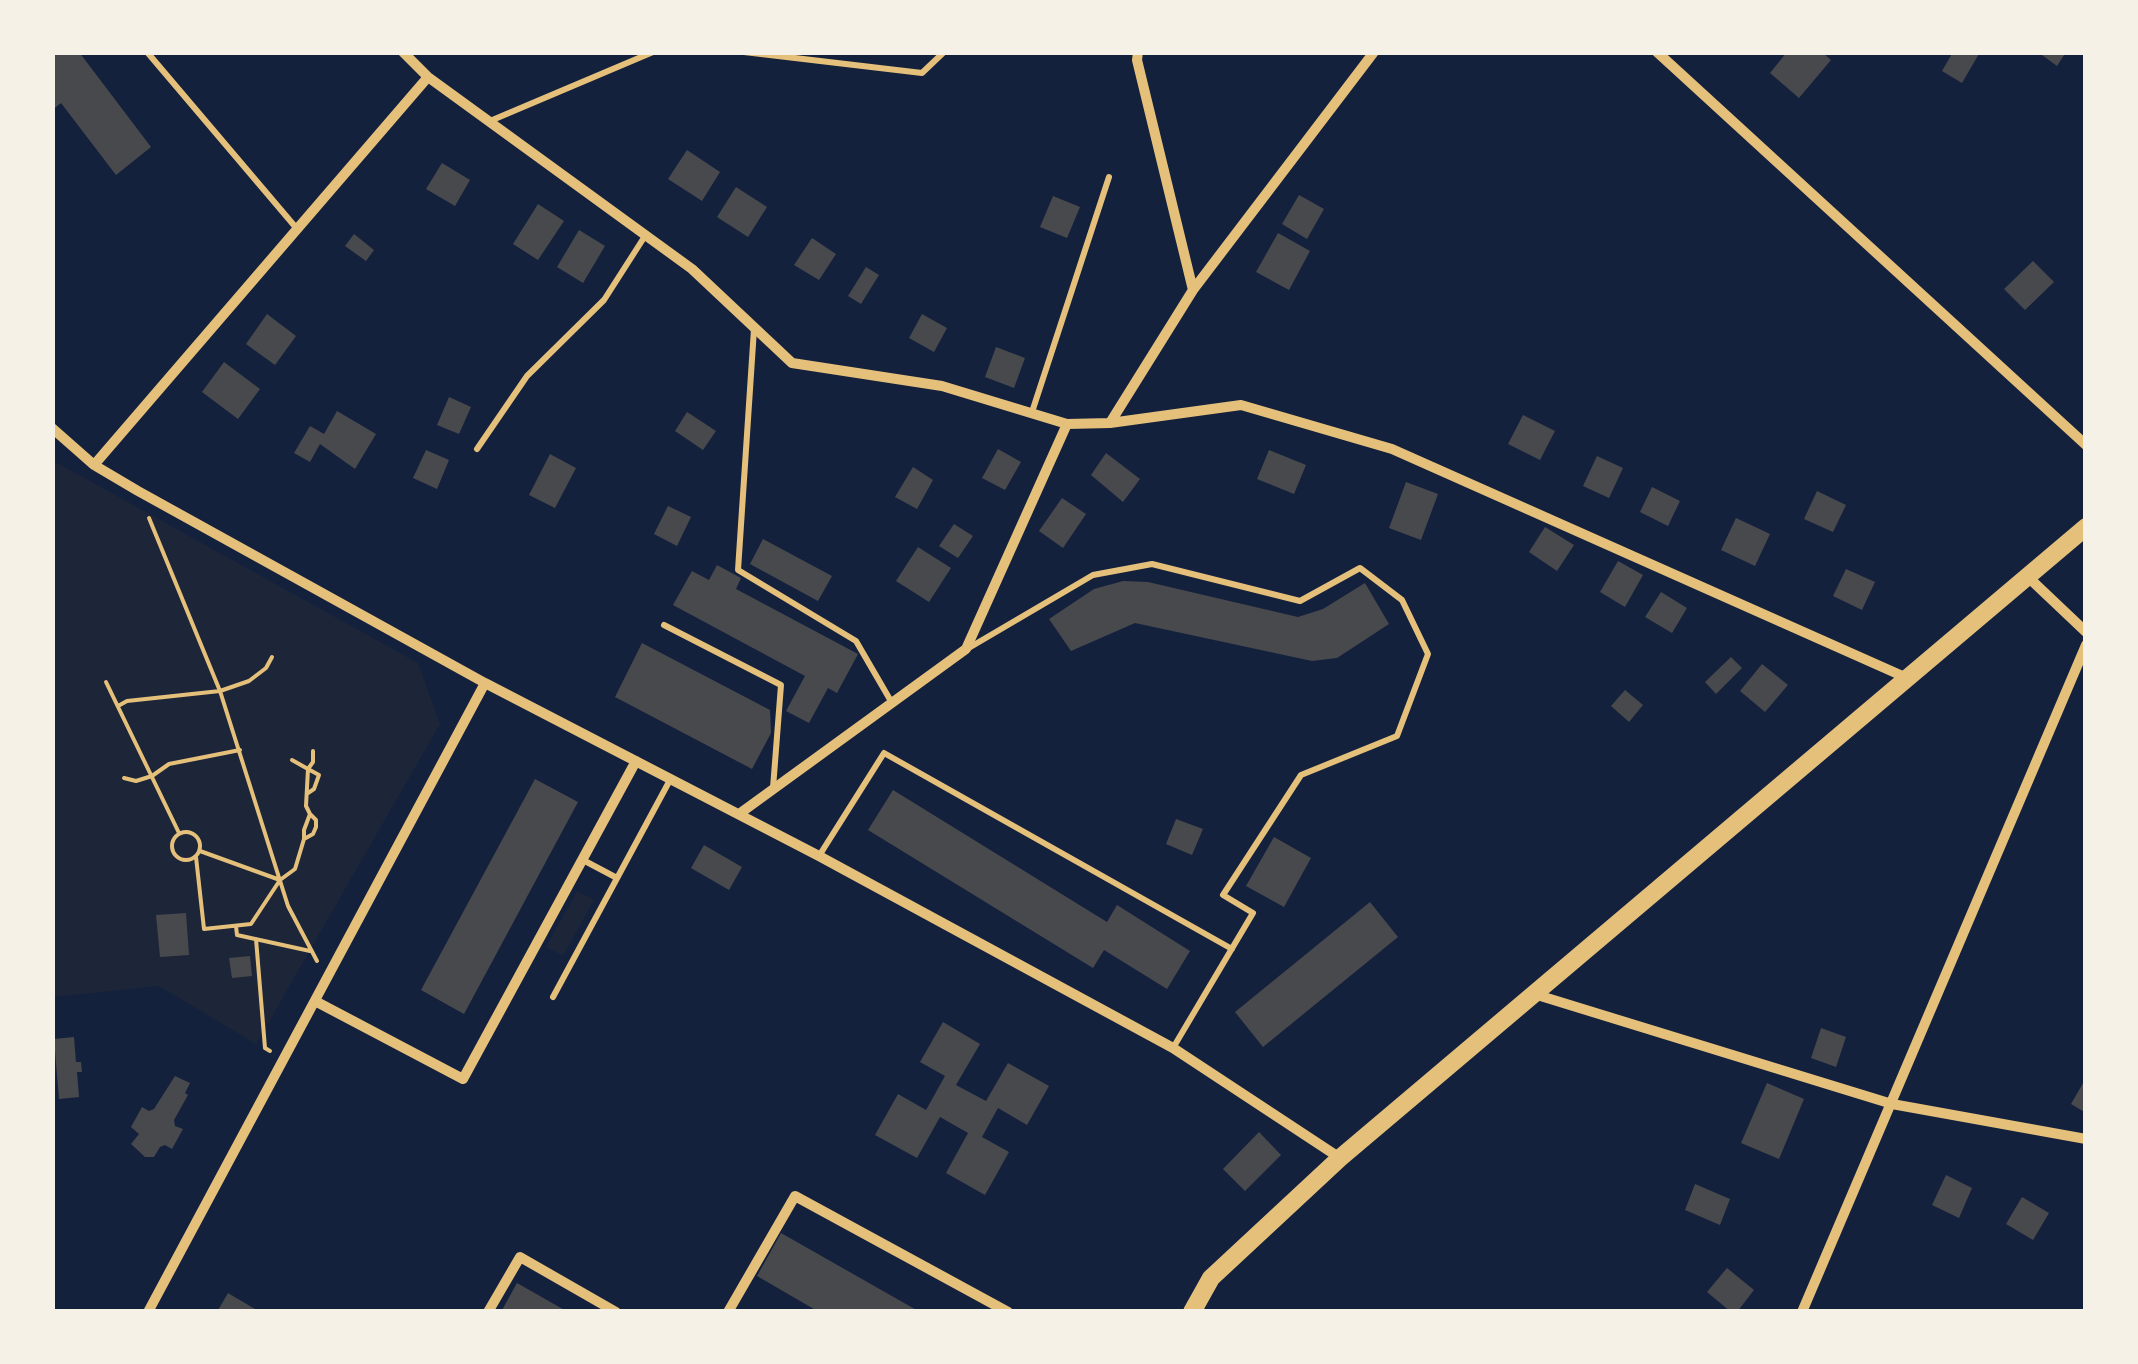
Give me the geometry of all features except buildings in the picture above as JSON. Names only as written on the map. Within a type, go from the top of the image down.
[{"type":"main road","points":[[1192,1312],[1211,1278],[1340,1158],[2086,527]]},
{"type":"street","points":[[403,52],[428,77],[692,268],[792,363],[942,386],[1067,424],[1110,423],[1241,405],[1392,450],[1907,678]]},
{"type":"street","points":[[1138,52],[1136,60],[1193,290]]},
{"type":"street","points":[[1110,423],[1193,290],[1374,52]]},
{"type":"street","points":[[1657,52],[2086,444]]},
{"type":"street","points":[[94,465],[428,77]]},
{"type":"street","points":[[739,814],[966,649],[1067,424]]},
{"type":"street","points":[[52,428],[94,465],[138,491],[485,683],[819,856],[1173,1048],[1340,1158]]},
{"type":"street","points":[[2028,577],[2086,632]]},
{"type":"street","points":[[1802,1312],[2086,645]]},
{"type":"street","points":[[148,1312],[485,683]]},
{"type":"street","points":[[315,1001],[462,1079],[636,761]]},
{"type":"street","points":[[1534,994],[1892,1104],[2086,1139]]},
{"type":"street","points":[[733,1310],[795,1196],[1008,1312]]},
{"type":"street","points":[[488,1312],[520,1256],[616,1312]]},
{"type":"lane","points":[[147,52],[298,230]]},
{"type":"lane","points":[[490,121],[653,52]]},
{"type":"lane","points":[[744,52],[922,73],[944,52]]},
{"type":"lane","points":[[1032,414],[1109,178]]},
{"type":"lane","points":[[477,449],[527,376],[604,300],[646,235]]},
{"type":"lane","points":[[754,327],[738,570],[856,640],[892,703]]},
{"type":"lane","points":[[966,649],[1093,575],[1152,564],[1300,601],[1360,568],[1402,600],[1428,654],[1397,736],[1301,775],[1223,895],[1253,914],[1173,1048]]},
{"type":"lane","points":[[664,625],[781,685],[773,790]]},
{"type":"lane","points":[[819,856],[884,753],[1232,949]]},
{"type":"lane","points":[[553,997],[671,779]]},
{"type":"lane","points":[[583,860],[617,878]]},
{"type":"path","points":[[138,491],[220,691],[288,906],[328,978]]},
{"type":"path","points":[[118,706],[220,691],[250,681],[266,668],[272,657]]},
{"type":"path","points":[[106,682],[179,832]]},
{"type":"path","points":[[124,778],[136,781],[169,764],[240,750]]},
{"type":"path","points":[[304,838],[313,834],[316,827],[316,820],[306,806],[313,751]]},
{"type":"path","points":[[292,760],[320,775],[308,794]]},
{"type":"path","points":[[179,832],[193,833],[198,838],[204,929],[251,924],[280,880],[295,869],[310,814]]},
{"type":"path","points":[[179,832],[172,844],[176,857],[190,860],[198,854]]},
{"type":"path","points":[[198,854],[280,880]]},
{"type":"path","points":[[236,926],[237,934],[310,951]]},
{"type":"path","points":[[256,939],[265,1048],[284,1060]]},
{"type":"shaded area","points":[[52,460],[418,663],[440,724],[256,1044],[159,986],[53,997]]},
{"type":"shaded area","points":[[577,891],[594,900],[563,956],[546,947]]}]
